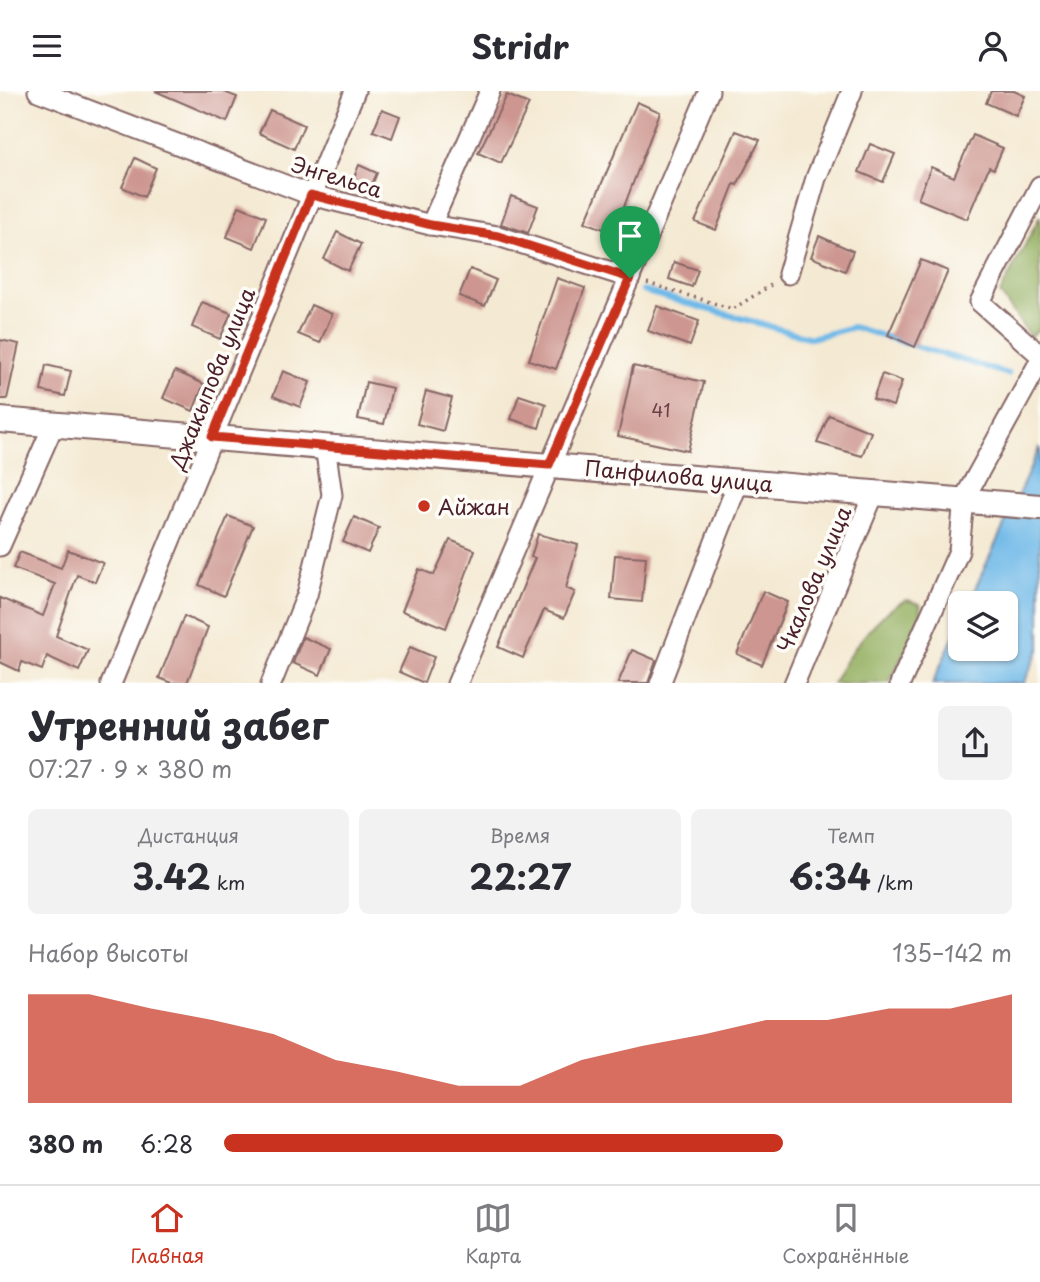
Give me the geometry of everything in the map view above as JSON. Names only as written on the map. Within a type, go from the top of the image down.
[{"type":"street","name":"Энгельса","points":[[38,91],[311,195],[431,225],[498,236],[630,278]]},
{"type":"street","name":"Джакыпова улица","points":[[111,683],[355,91]]},
{"type":"street","points":[[431,225],[490,91]]},
{"type":"street","points":[[457,683],[709,91]]},
{"type":"street","points":[[788,274],[816,178],[852,91]]},
{"type":"street","points":[[1040,186],[980,302],[1040,355]]},
{"type":"street","points":[[900,683],[959,551],[973,500],[1040,361]]},
{"type":"street","name":"Панфилова улица","points":[[0,420],[875,491],[1040,507]]},
{"type":"street","points":[[0,546],[54,424]]},
{"type":"street","points":[[271,683],[307,595],[332,495],[325,446]]},
{"type":"street","points":[[660,683],[739,480]]},
{"type":"street","name":"Чкалова улица","points":[[794,683],[875,491]]},
{"type":"path","points":[[630,278],[733,309],[788,274]]},
{"type":"green space","points":[[1040,216],[1040,328],[1030,337],[1000,293]]},
{"type":"green space","points":[[907,600],[920,604],[922,617],[889,683],[834,683],[864,636],[897,605]]},
{"type":"water","points":[[1040,447],[1040,648],[1024,683],[932,683],[948,649],[948,661],[1018,661],[1018,591],[974,591]]},
{"type":"building","points":[[155,91],[221,91],[237,97],[227,122]]},
{"type":"building","points":[[991,91],[1014,91],[1025,96],[1016,116],[986,103]]},
{"type":"building","points":[[507,95],[529,104],[501,163],[478,153]]},
{"type":"building","points":[[637,102],[660,112],[614,233],[585,222]]},
{"type":"building","points":[[382,109],[400,116],[392,138],[373,131]]},
{"type":"building","points":[[270,110],[304,125],[294,149],[259,133]]},
{"type":"building","points":[[736,131],[760,140],[737,185],[734,184],[716,230],[695,222]]},
{"type":"building","points":[[973,135],[1003,148],[994,169],[989,167],[967,219],[918,199],[931,167],[954,177]]},
{"type":"building","points":[[870,144],[895,154],[883,182],[859,172]]},
{"type":"building","points":[[135,158],[156,168],[144,197],[122,187]]},
{"type":"building","points":[[359,165],[377,173],[368,194],[350,187]]},
{"type":"building","points":[[511,196],[538,206],[528,233],[501,224]]},
{"type":"building","points":[[239,206],[266,217],[254,248],[227,237]]},
{"type":"building","points":[[337,232],[361,244],[348,271],[324,259]]},
{"type":"building","points":[[819,236],[853,251],[845,271],[811,257]]},
{"type":"building","points":[[921,260],[948,271],[915,347],[888,335]]},
{"type":"building","points":[[674,262],[698,270],[692,287],[669,279]]},
{"type":"building","points":[[470,269],[496,280],[485,306],[459,296]]},
{"type":"building","points":[[557,278],[585,288],[556,369],[529,360]]},
{"type":"building","points":[[202,302],[231,313],[220,339],[192,327]]},
{"type":"building","points":[[311,305],[332,314],[320,343],[298,334]]},
{"type":"building","points":[[657,306],[699,321],[690,346],[648,331]]},
{"type":"building","points":[[0,340],[19,344],[7,399],[0,399]]},
{"type":"building","points":[[46,365],[71,371],[65,396],[41,391]]},
{"type":"building","points":[[633,366],[704,382],[688,451],[618,436]]},
{"type":"building","points":[[175,371],[204,384],[193,411],[163,398]]},
{"type":"building","points":[[283,371],[310,382],[300,407],[273,396]]},
{"type":"building","points":[[882,374],[902,381],[893,406],[873,399]]},
{"type":"building","points":[[366,382],[392,388],[384,424],[358,419]]},
{"type":"building","points":[[426,391],[452,398],[443,431],[417,424]]},
{"type":"building","points":[[519,395],[546,404],[539,428],[511,419]]},
{"type":"building","points":[[829,415],[871,432],[862,456],[817,443]]},
{"type":"building","points":[[228,516],[253,526],[224,596],[199,585]]},
{"type":"building","points":[[354,517],[379,528],[368,553],[343,542]]},
{"type":"building","points":[[538,534],[578,545],[566,588],[575,592],[564,618],[544,610],[523,658],[498,647],[535,558],[531,557]]},
{"type":"building","points":[[450,540],[475,550],[446,628],[402,611],[419,569],[434,575]]},
{"type":"building","points":[[68,550],[103,563],[95,582],[77,575],[56,636],[88,650],[79,671],[47,656],[42,670],[22,662],[19,671],[0,662],[0,598],[43,616],[55,584],[13,568],[20,552],[61,568]]},
{"type":"building","points":[[615,555],[646,557],[642,602],[611,599]]},
{"type":"building","points":[[763,591],[788,602],[762,665],[737,654]]},
{"type":"building","points":[[184,616],[208,627],[187,683],[172,683],[159,678]]},
{"type":"building","points":[[303,637],[331,649],[320,675],[293,663]]},
{"type":"building","points":[[410,647],[434,657],[424,683],[399,672]]},
{"type":"building","points":[[632,650],[656,660],[648,683],[618,683]]},
{"type":"waterway","points":[[643,291],[811,338],[853,327],[1008,374]]},
{"type":"place","name":"Айжан","points":[[424,506]]},
{"type":"route","points":[[311,195],[431,225],[498,236],[630,278],[549,465],[212,437],[311,195]]}]
